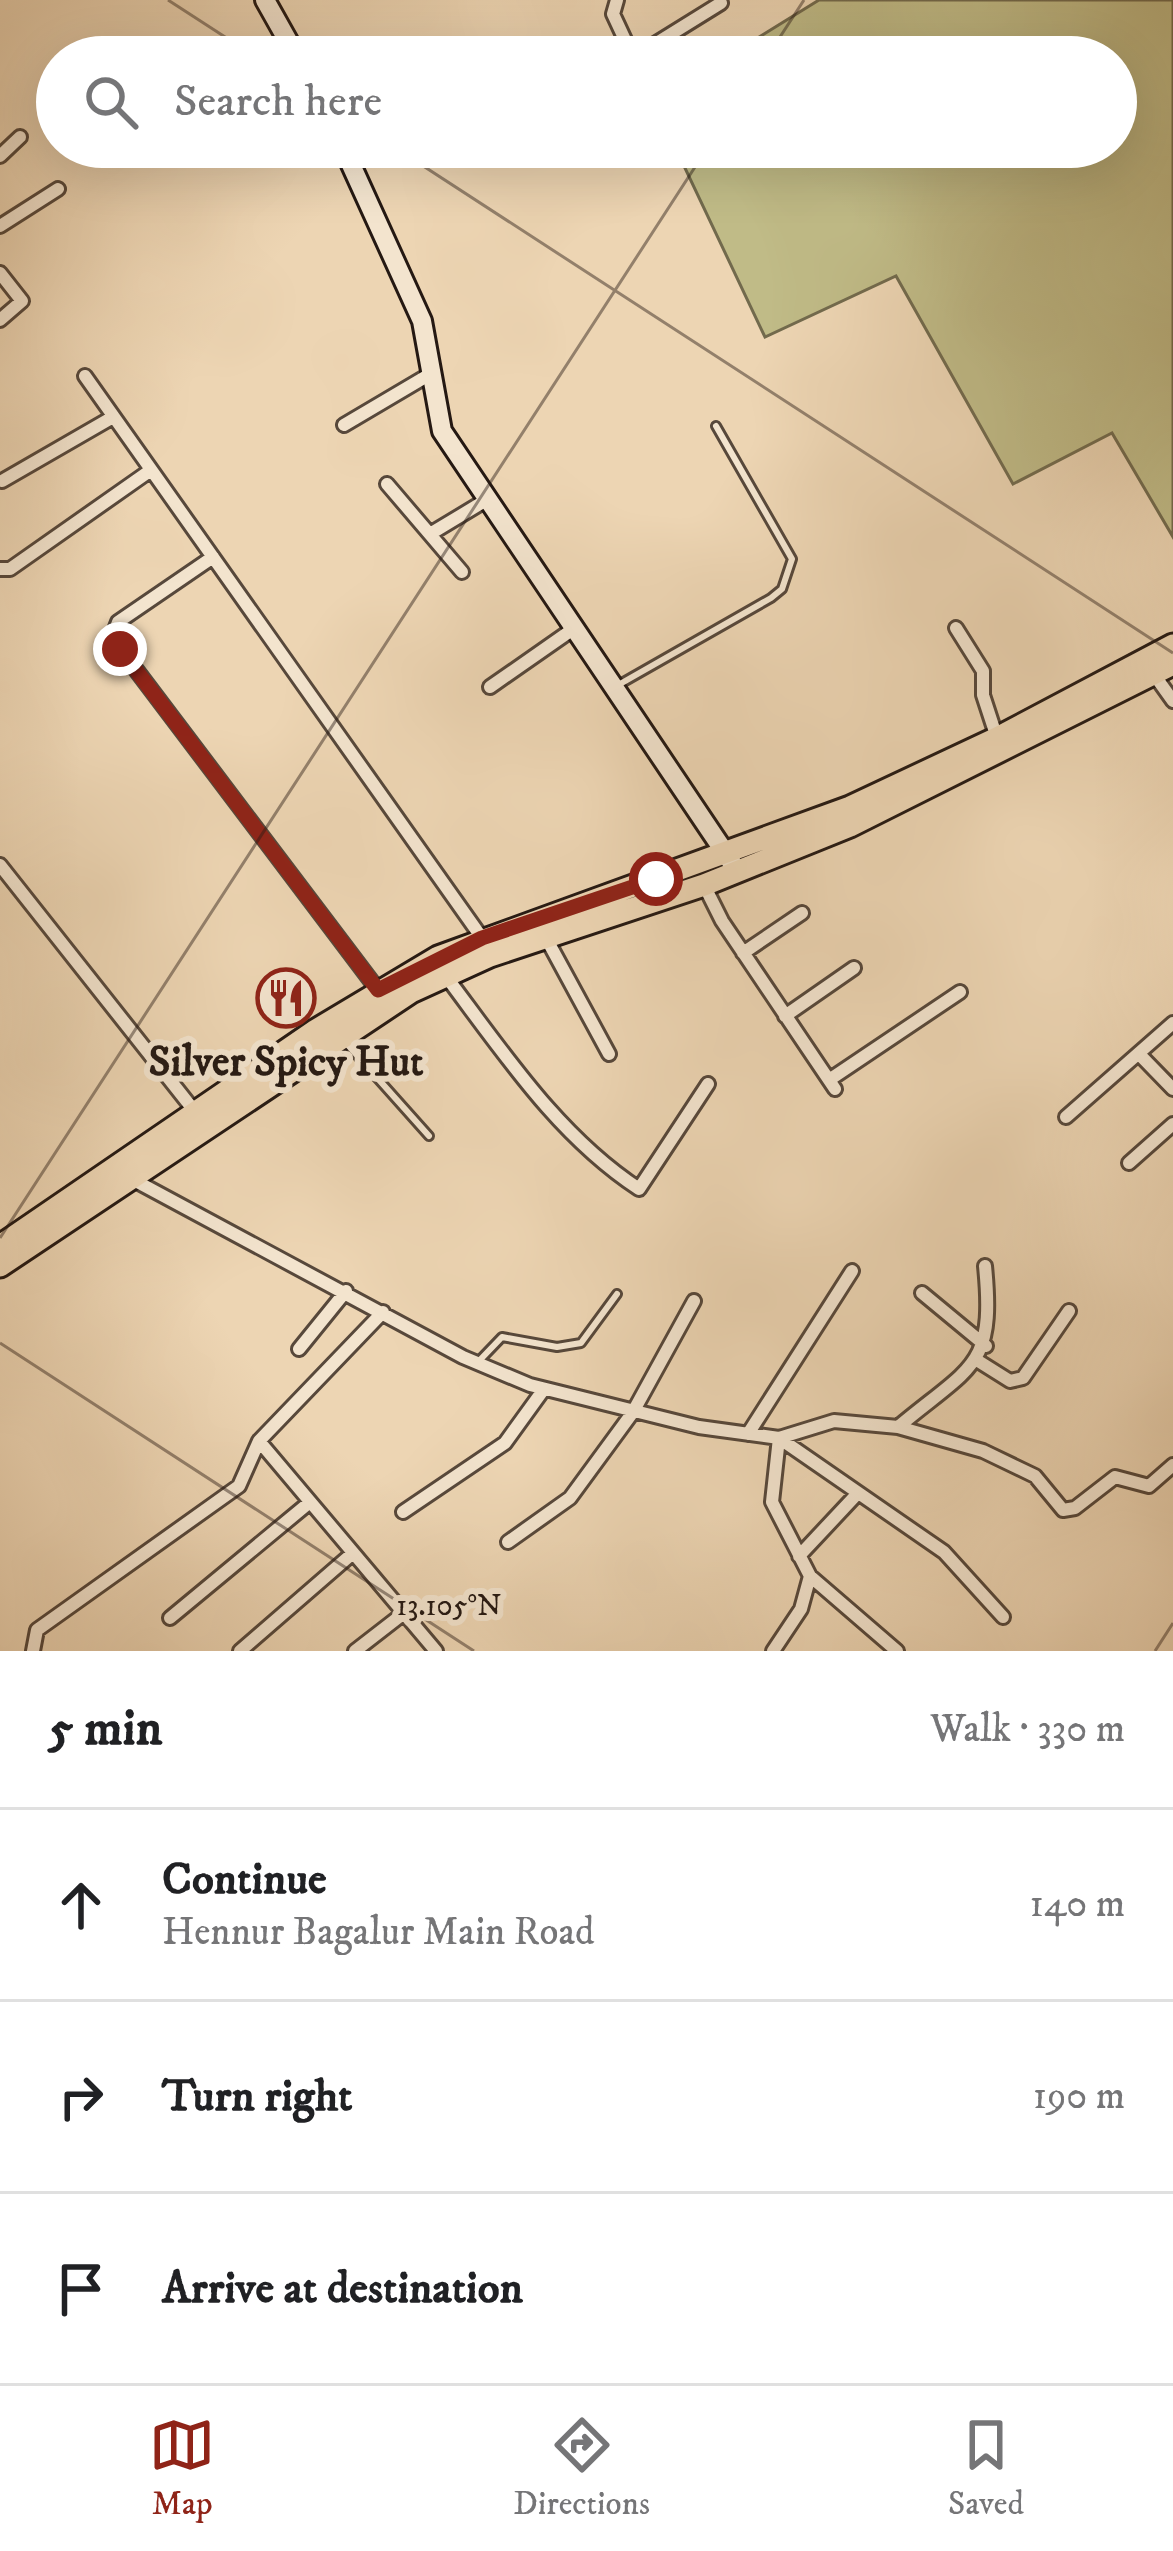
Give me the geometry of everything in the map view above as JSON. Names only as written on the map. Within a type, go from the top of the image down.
[{"type":"main road","points":[[0,1267],[126,1175],[482,938],[735,864],[869,818],[1157,666],[1173,645]]},
{"type":"main road","points":[[0,1246],[126,1175],[196,1114],[378,990],[704,885],[735,864],[1157,666]]},
{"type":"street","points":[[265,0],[285,36]]},
{"type":"street","points":[[617,0],[613,14],[621,36]]},
{"type":"street","points":[[668,36],[721,3]]},
{"type":"street","points":[[0,156],[20,137]]},
{"type":"street","points":[[353,168],[422,321],[442,431],[735,864]]},
{"type":"street","points":[[0,226],[58,189]]},
{"type":"street","points":[[0,273],[22,301],[0,320]]},
{"type":"street","points":[[344,424],[431,374]]},
{"type":"street","points":[[85,376],[482,938]]},
{"type":"street","points":[[2,481],[113,417]]},
{"type":"street","points":[[0,569],[10,569],[151,470]]},
{"type":"street","points":[[387,484],[463,572]]},
{"type":"street","points":[[430,534],[488,500]]},
{"type":"street","points":[[213,557],[118,622],[112,638],[378,990]]},
{"type":"street","points":[[490,687],[576,628]]},
{"type":"street","points":[[956,628],[982,671],[983,695],[997,738]]},
{"type":"street","points":[[1157,666],[1173,701]]},
{"type":"street","points":[[0,865],[196,1114]]},
{"type":"street","points":[[704,885],[743,953],[832,1084],[960,992]]},
{"type":"street","points":[[743,953],[802,913]]},
{"type":"street","points":[[545,935],[609,1054]]},
{"type":"street","points":[[441,966],[555,1116],[599,1163],[639,1189],[708,1084]]},
{"type":"street","points":[[785,1016],[854,968]]},
{"type":"street","points":[[1066,1118],[1173,1024]]},
{"type":"street","points":[[1138,1054],[1173,1090]]},
{"type":"street","points":[[1129,1163],[1173,1124]]},
{"type":"street","points":[[126,1175],[477,1363],[544,1388],[633,1412],[779,1438],[835,1421],[898,1426],[983,1451],[1035,1476],[1063,1510],[1075,1508],[1115,1477],[1149,1486],[1173,1466]]},
{"type":"street","points":[[898,1426],[986,1346],[990,1317],[985,1266]]},
{"type":"street","points":[[748,1434],[852,1271]]},
{"type":"street","points":[[299,1349],[346,1291]]},
{"type":"street","points":[[922,1292],[986,1346]]},
{"type":"street","points":[[508,1542],[570,1498],[633,1412],[694,1301]]},
{"type":"street","points":[[975,1360],[1010,1381],[1023,1378],[1069,1311]]},
{"type":"street","points":[[33,1651],[37,1630],[238,1486],[259,1441],[383,1312]]},
{"type":"street","points":[[403,1512],[505,1443],[544,1388]]},
{"type":"street","points":[[779,1438],[944,1552],[1004,1617]]},
{"type":"street","points":[[779,1438],[772,1502],[810,1576],[897,1651]]},
{"type":"street","points":[[259,1441],[436,1651]]},
{"type":"street","points":[[799,1556],[858,1493]]},
{"type":"street","points":[[170,1618],[310,1502]]},
{"type":"street","points":[[240,1651],[353,1553]]},
{"type":"street","points":[[773,1651],[801,1610],[810,1576]]},
{"type":"street","points":[[355,1651],[404,1613]]},
{"type":"lane","points":[[616,686],[771,598],[790,572],[792,559],[716,426]]},
{"type":"lane","points":[[340,1036],[429,1136]]},
{"type":"lane","points":[[477,1363],[502,1337],[557,1347],[581,1343],[617,1294]]},
{"type":"shaded area","points":[[819,0],[1173,0],[1173,537],[1112,433],[1013,484],[896,276],[765,337],[685,168],[1137,168],[1137,36],[761,36]]},
{"type":"place","name":"Silver Spicy Hut","points":[[286,998]]},
{"type":"route","points":[[120,649],[378,990],[482,938],[656,879]]}]
